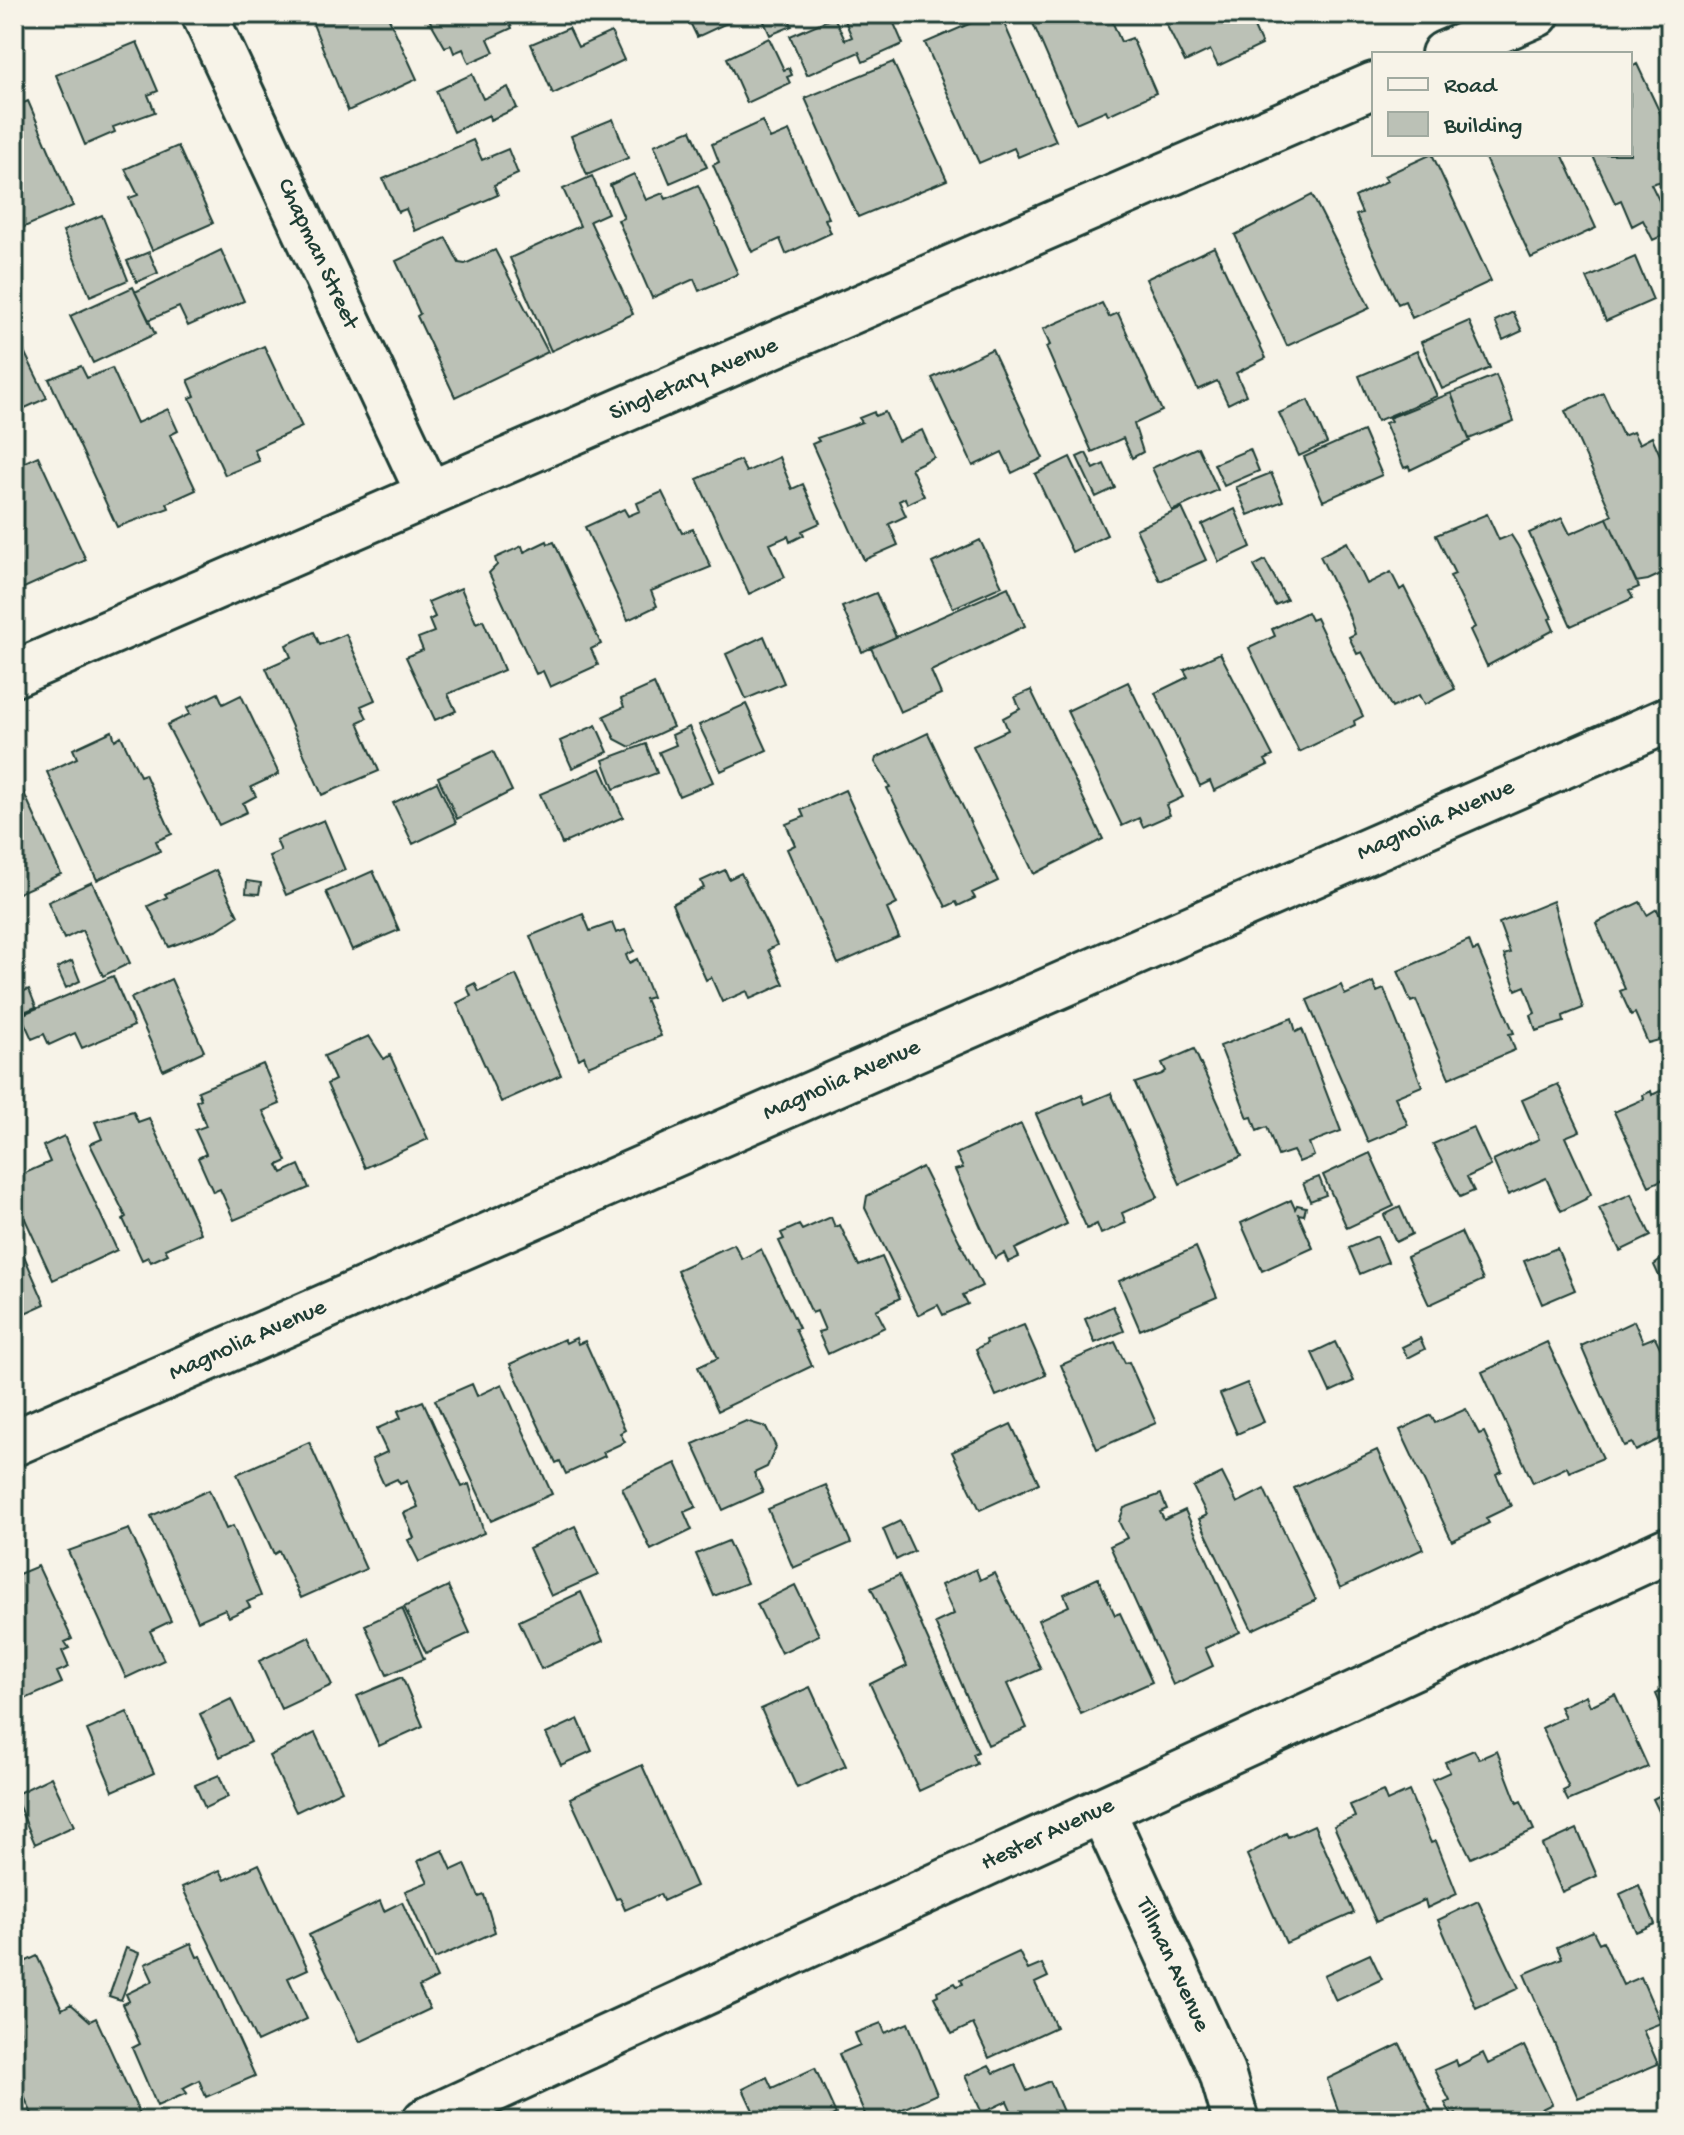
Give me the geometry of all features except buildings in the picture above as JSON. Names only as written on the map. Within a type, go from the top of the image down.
[{"type":"street","name":"Chapman Street","points":[[204,14],[429,494]]},
{"type":"street","points":[[1449,52],[1537,14]]},
{"type":"street","name":"Singletary Avenue","points":[[14,674],[1372,86]]},
{"type":"street","name":"Magnolia Avenue","points":[[14,1443],[1670,719]]},
{"type":"street","name":"Hester Avenue","points":[[425,2121],[1670,1549]]},
{"type":"street","name":"Tillman Avenue","points":[[1102,1810],[1222,2072],[1236,2121]]}]
